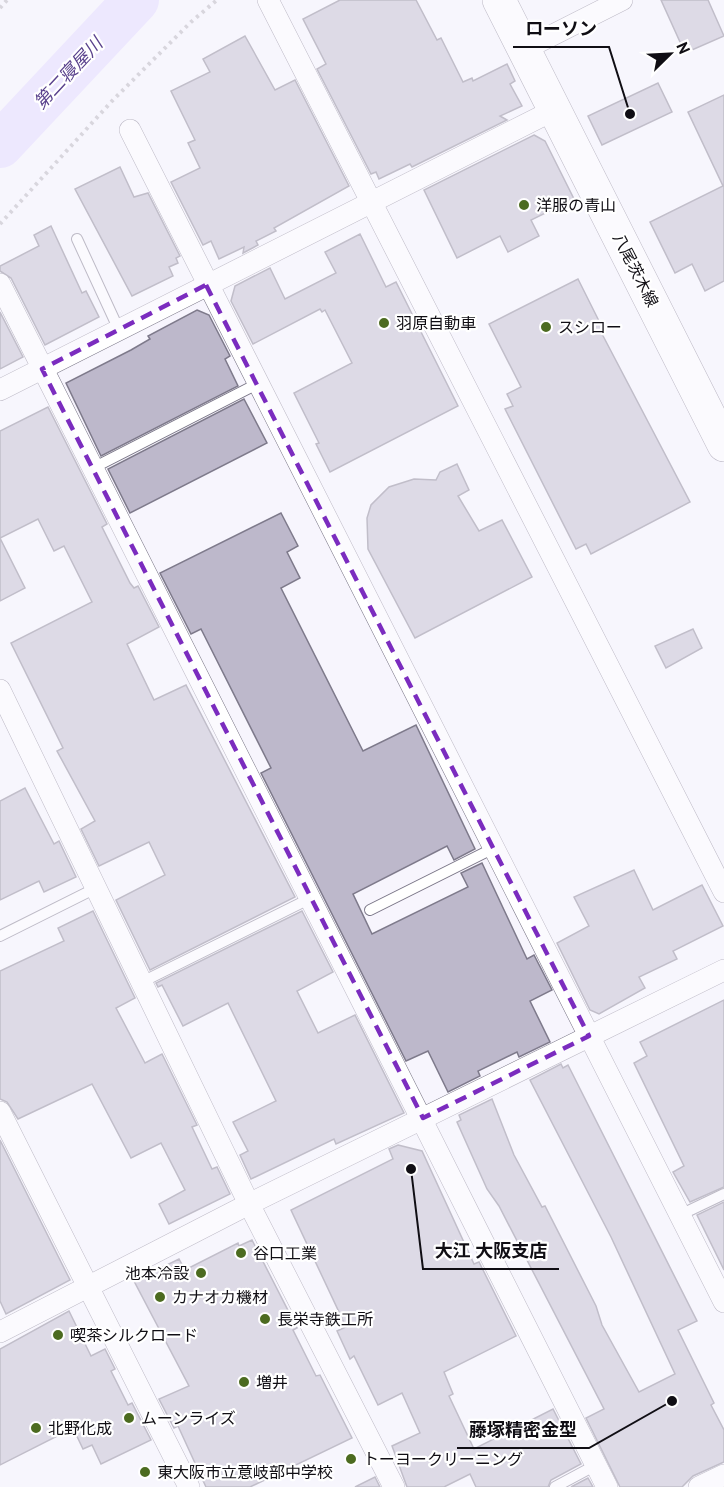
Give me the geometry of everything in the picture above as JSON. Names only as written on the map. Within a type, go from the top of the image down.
[{"type":"main road","name":"八尾茨木線","points":[[499,0],[724,445]]},
{"type":"street","points":[[268,0],[724,892]]},
{"type":"street","points":[[523,50],[622,0]]},
{"type":"street","points":[[0,390],[555,109]]},
{"type":"street","points":[[130,130],[206,285],[723,1296]]},
{"type":"street","points":[[0,284],[423,1118],[607,1487]]},
{"type":"street","points":[[0,690],[249,1204],[394,1487]]},
{"type":"street","points":[[0,1332],[249,1204],[724,970]]},
{"type":"street","points":[[0,1112],[189,1487]]},
{"type":"street","points":[[699,1487],[724,1474]]},
{"type":"lane","points":[[77,239],[119,330]]},
{"type":"lane","points":[[93,468],[257,384]]},
{"type":"lane","points":[[370,910],[494,848]]},
{"type":"lane","points":[[0,936],[96,888]]},
{"type":"lane","points":[[142,982],[311,898]]},
{"type":"lane","points":[[680,1215],[724,1194]]},
{"type":"lane","points":[[555,1487],[596,1465]]},
{"type":"path","points":[[0,8],[7,0]]},
{"type":"path","points":[[0,224],[112,101],[191,22],[217,0]]},
{"type":"highlighted area","points":[[206,285],[589,1036],[423,1118],[42,369]]},
{"type":"building","points":[[340,0],[416,0],[437,40],[441,38],[463,82],[472,78],[473,81],[507,64],[515,81],[510,84],[522,106],[500,116],[507,120],[412,167],[410,164],[379,179],[376,172],[371,174],[317,69],[326,64],[303,19]]},
{"type":"building","points":[[661,0],[708,0],[724,36],[685,53]]},
{"type":"building","points":[[245,36],[275,90],[295,80],[349,186],[274,228],[276,231],[256,241],[258,245],[243,253],[244,247],[219,259],[211,241],[203,245],[171,182],[200,168],[188,143],[195,140],[171,91],[210,72],[203,59]]},
{"type":"building","points":[[658,83],[672,112],[602,145],[588,116]]},
{"type":"building","points":[[724,95],[724,281],[705,291],[692,264],[675,273],[650,222],[723,186],[688,112]]},
{"type":"building","points":[[534,135],[545,141],[574,199],[531,220],[539,236],[508,252],[500,236],[457,258],[424,190]]},
{"type":"building","points":[[120,167],[134,197],[148,193],[180,256],[176,258],[178,263],[169,267],[173,276],[132,296],[75,189]]},
{"type":"building","points":[[51,226],[82,293],[86,291],[99,317],[45,345],[11,278],[0,271],[0,266],[39,246],[34,235]]},
{"type":"building","points":[[360,234],[386,287],[396,282],[458,406],[330,472],[316,444],[319,443],[294,393],[352,363],[325,310],[322,312],[320,309],[253,344],[231,301],[235,286],[270,268],[285,299],[336,273],[325,252]]},
{"type":"building","points":[[578,279],[604,331],[601,332],[690,502],[591,554],[586,544],[576,549],[505,409],[513,406],[507,394],[521,387],[489,324]]},
{"type":"building","points":[[197,310],[209,315],[230,356],[225,359],[238,386],[101,456],[66,383],[131,350],[150,339],[148,336]]},
{"type":"building","points":[[0,312],[23,357],[0,369]]},
{"type":"building","points":[[244,399],[267,443],[130,513],[108,469]]},
{"type":"building","points":[[48,407],[107,524],[102,527],[130,583],[134,588],[138,586],[159,627],[127,644],[154,700],[186,685],[295,897],[150,970],[116,900],[165,875],[149,842],[99,866],[81,829],[95,821],[57,751],[63,748],[11,643],[92,602],[64,546],[54,551],[38,519],[0,538],[0,431]]},
{"type":"building","points":[[457,464],[469,490],[458,496],[479,531],[502,520],[532,577],[415,638],[368,549],[367,518],[371,505],[389,487],[414,479],[436,480],[440,472]]},
{"type":"building","points":[[281,513],[298,546],[287,552],[300,578],[281,588],[363,751],[416,725],[475,849],[454,860],[447,846],[353,894],[372,934],[468,887],[461,873],[482,863],[527,959],[534,955],[552,990],[530,1001],[550,1042],[519,1057],[517,1052],[478,1071],[480,1076],[448,1092],[428,1051],[406,1061],[261,773],[271,768],[201,629],[191,634],[160,573]]},
{"type":"building","points":[[0,538],[25,588],[0,601]]},
{"type":"building","points":[[693,629],[702,648],[666,668],[655,646]]},
{"type":"building","points":[[25,788],[54,844],[59,841],[76,877],[44,892],[39,881],[0,900],[0,801]]},
{"type":"building","points":[[634,870],[653,910],[702,885],[723,926],[673,951],[677,959],[639,977],[645,988],[599,1014],[590,1010],[557,943],[589,926],[574,897]]},
{"type":"building","points":[[93,911],[135,998],[116,1008],[145,1063],[162,1054],[197,1125],[192,1127],[212,1169],[217,1167],[230,1194],[169,1224],[159,1204],[185,1190],[161,1143],[131,1158],[92,1084],[18,1119],[7,1102],[0,1099],[0,971],[64,941],[58,928]]},
{"type":"building","points":[[302,911],[333,972],[297,991],[318,1033],[355,1015],[404,1113],[336,1144],[334,1139],[251,1179],[240,1155],[248,1151],[233,1122],[276,1101],[228,1003],[183,1026],[162,985],[158,987],[156,983]]},
{"type":"building","points":[[724,1000],[724,1187],[690,1202],[673,1172],[684,1166],[634,1063],[647,1056],[640,1042]]},
{"type":"building","points":[[561,1064],[563,1068],[568,1065],[697,1321],[678,1330],[714,1403],[711,1405],[724,1430],[724,1462],[693,1476],[682,1487],[620,1487],[586,1418],[604,1409],[499,1206],[487,1189],[457,1122],[461,1120],[459,1115],[492,1099],[514,1155],[542,1207],[545,1206],[596,1306],[602,1325],[639,1392],[675,1374],[611,1237],[530,1080]]},
{"type":"building","points":[[0,1140],[70,1280],[6,1314],[0,1301]]},
{"type":"building","points":[[398,1145],[422,1151],[474,1264],[479,1262],[516,1336],[444,1372],[453,1394],[449,1396],[474,1449],[553,1409],[581,1464],[551,1480],[548,1487],[476,1487],[470,1474],[444,1487],[407,1487],[392,1446],[420,1433],[402,1393],[378,1405],[354,1356],[350,1359],[337,1331],[346,1327],[291,1210],[393,1159],[389,1149]]},
{"type":"building","points":[[724,1202],[724,1270],[697,1215]]},
{"type":"building","points":[[252,1240],[297,1328],[293,1330],[316,1376],[320,1375],[352,1438],[250,1487],[206,1487],[178,1426],[174,1428],[159,1399],[189,1386],[134,1281],[179,1259],[185,1270],[238,1243],[239,1246]]},
{"type":"building","points":[[69,1311],[91,1356],[105,1349],[115,1369],[111,1371],[128,1405],[132,1403],[151,1440],[101,1464],[92,1445],[83,1449],[73,1428],[0,1465],[0,1349]]},
{"type":"building","points":[[375,1477],[380,1487],[355,1487]]},
{"type":"building","points":[[588,1478],[593,1487],[571,1487]]},
{"type":"waterway","name":"第二寝屋川","points":[[0,145],[136,0]]},
{"type":"place","name":"ローソン","points":[[630,114]]},
{"type":"place","name":"洋服の青山","points":[[524,205]]},
{"type":"place","name":"羽原自動車","points":[[384,323]]},
{"type":"place","name":"スシロー","points":[[546,327]]},
{"type":"place","name":"大江 大阪支店","points":[[411,1169]]},
{"type":"place","name":"谷口工業","points":[[241,1253]]},
{"type":"place","name":"池本冷設","points":[[201,1273]]},
{"type":"place","name":"カナオカ機材","points":[[160,1297]]},
{"type":"place","name":"長栄寺鉄工所","points":[[265,1319]]},
{"type":"place","name":"喫茶シルクロード","points":[[58,1335]]},
{"type":"place","name":"増井","points":[[244,1382]]},
{"type":"place","name":"藤塚精密金型","points":[[672,1401]]},
{"type":"place","name":"ムーンライズ","points":[[129,1418]]},
{"type":"place","name":"北野化成","points":[[36,1428]]},
{"type":"place","name":"トーヨークリーニング","points":[[351,1459]]},
{"type":"place","name":"東大阪市立意岐部中学校","points":[[145,1472]]}]
